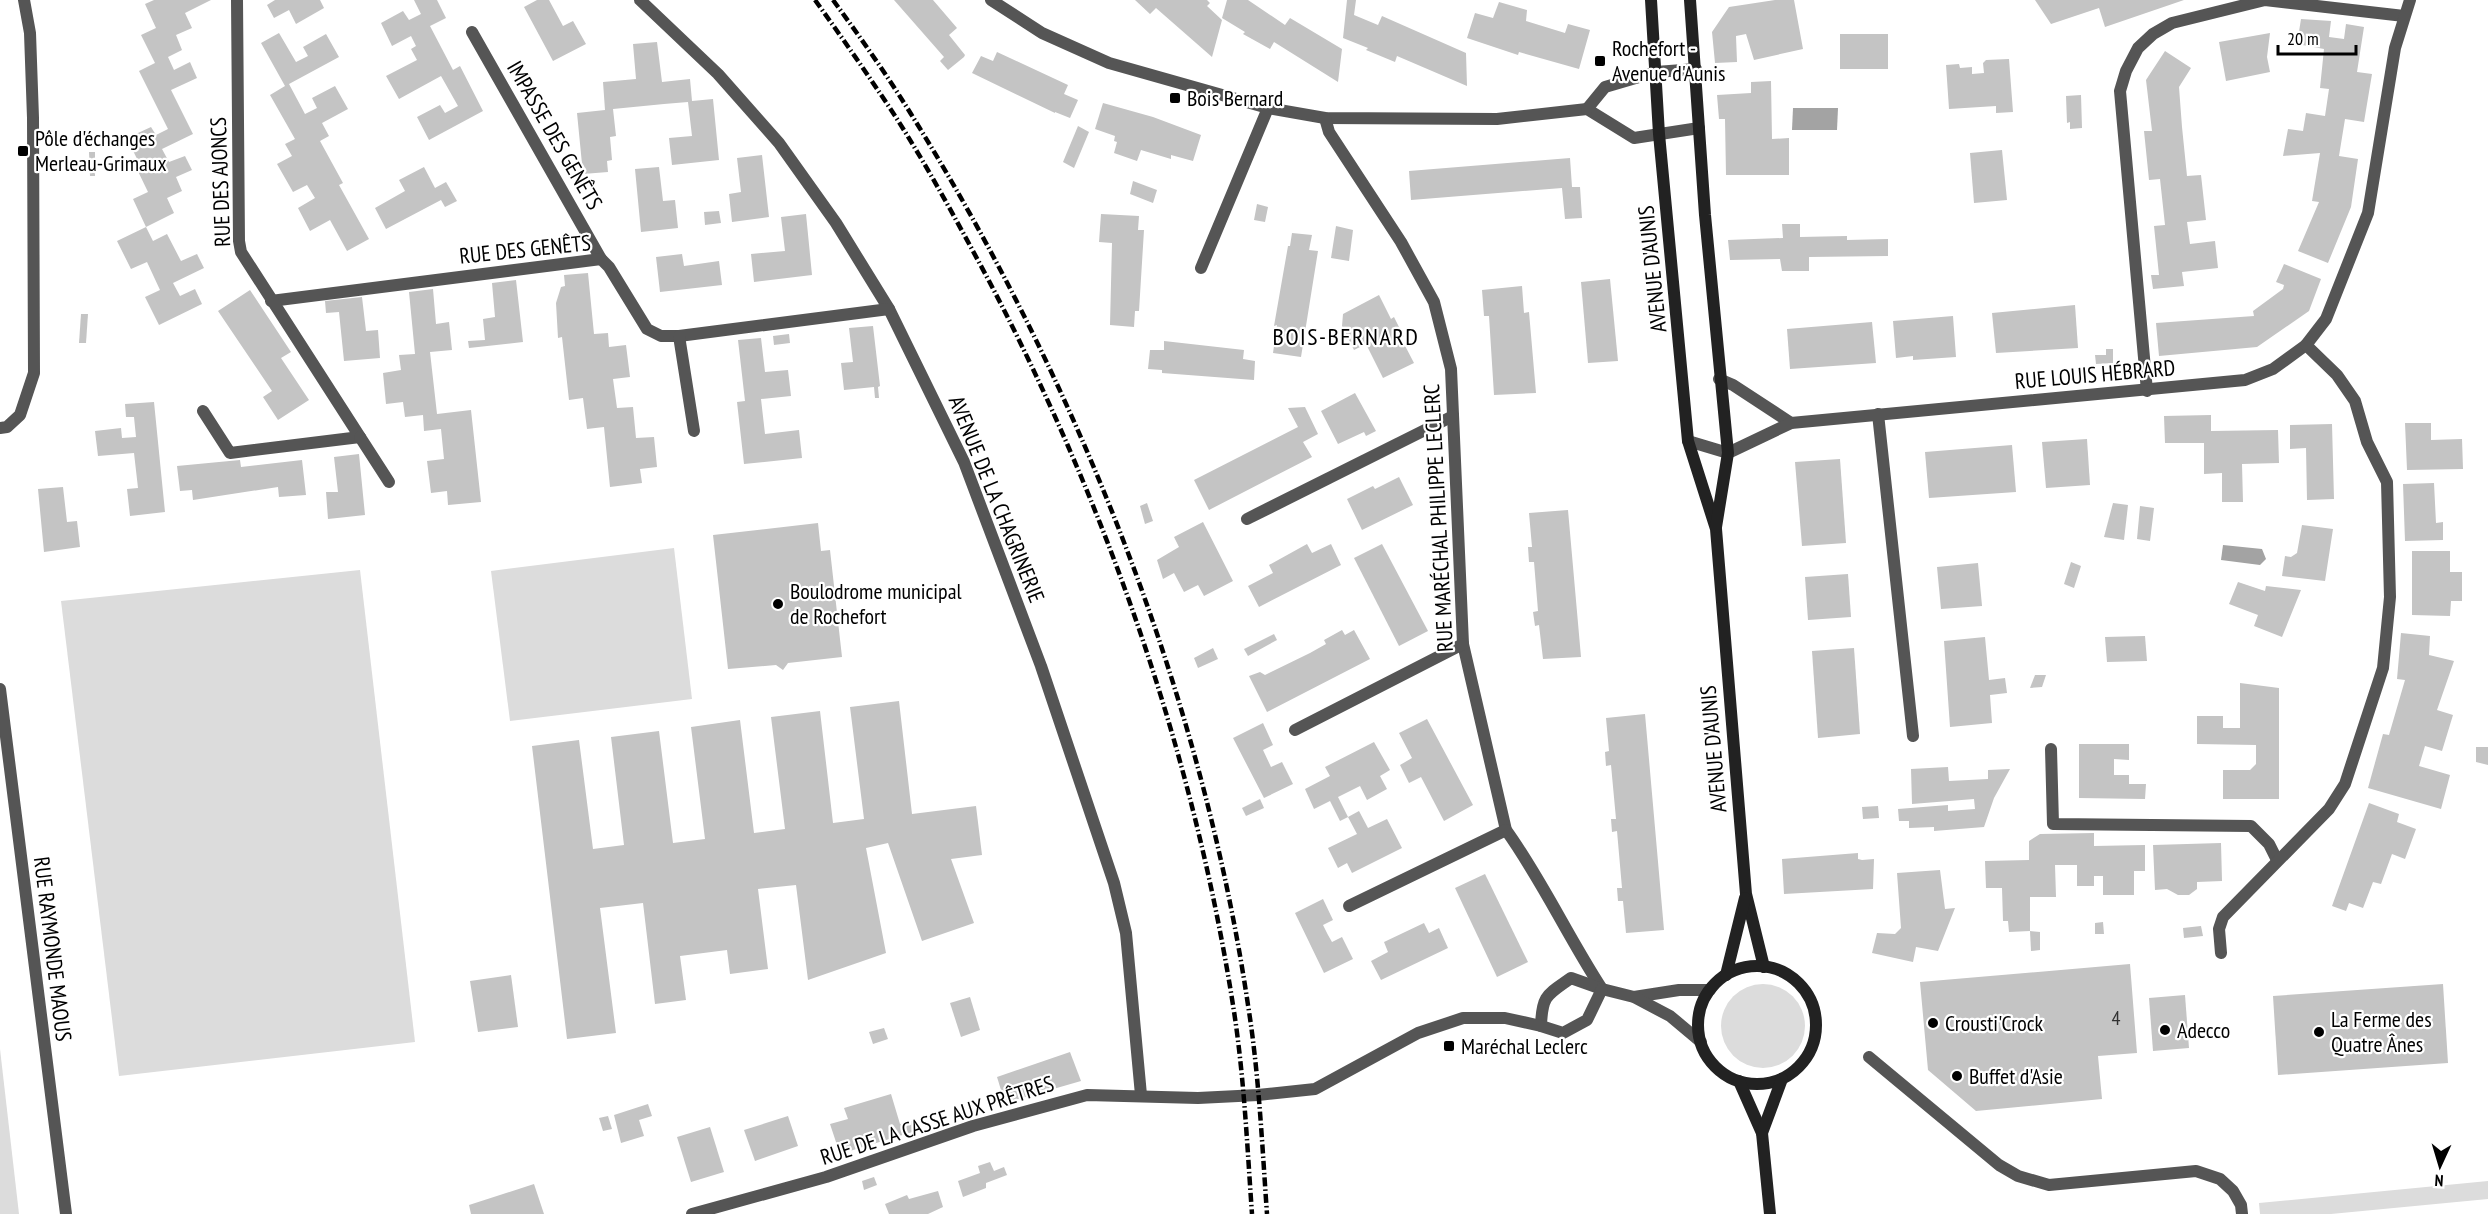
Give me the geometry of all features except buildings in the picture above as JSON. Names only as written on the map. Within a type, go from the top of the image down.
[{"type":"main road","name":"AVENUE D'AUNIS","points":[[1651,0],[1659,134],[1688,441],[1716,529],[1746,894],[1764,967]]},
{"type":"main road","name":"AVENUE D'AUNIS","points":[[1690,0],[1719,379],[1728,453],[1716,529]]},
{"type":"main road","name":"AVENUE D'AUNIS","points":[[1726,975],[1746,894]]},
{"type":"main road","points":[[1764,967],[1778,970],[1801,986],[1809,997],[1816,1022],[1816,1033],[1808,1055],[1793,1072],[1782,1079],[1754,1084],[1726,1076],[1715,1067],[1701,1042],[1699,1015],[1710,990],[1726,975],[1738,969],[1764,967]]},
{"type":"main road","points":[[1762,1133],[1782,1079]]},
{"type":"main road","points":[[1739,1081],[1762,1133],[1770,1214]]},
{"type":"street","points":[[0,428],[7,427],[20,415],[34,373],[33,138],[30,33],[24,0]]},
{"type":"street","name":"RUE DES AJONCS","points":[[237,0],[239,241],[245,260],[389,482]]},
{"type":"street","name":"AVENUE DE LA CHAGRINERIE","points":[[640,0],[717,74],[779,143],[836,223],[889,309],[964,462],[1041,666],[1114,883],[1126,933],[1141,1095]]},
{"type":"street","points":[[991,0],[1042,33],[1100,59],[1268,108],[1325,118],[1497,119],[1587,109],[1634,138],[1699,128]]},
{"type":"street","points":[[2147,391],[2120,91],[2126,71],[2138,48],[2153,34],[2172,23],[2265,0],[2404,16]]},
{"type":"street","name":"RUE LOUIS HÉBRARD","points":[[1728,453],[1791,423],[2147,391],[2245,380],[2273,369],[2306,345],[2326,319],[2364,225],[2395,48],[2410,0]]},
{"type":"street","name":"IMPASSE DES GENÊTS","points":[[472,32],[601,259]]},
{"type":"street","points":[[1587,109],[1605,87],[1656,72],[1696,69]]},
{"type":"street","points":[[1201,268],[1268,108]]},
{"type":"street","name":"RUE MARÉCHAL PHILIPPE LECLERC","points":[[1325,118],[1329,132],[1401,242],[1434,302],[1451,369],[1463,644],[1506,830],[1522,853],[1563,927],[1602,989]]},
{"type":"street","name":"RUE DES GENÊTS","points":[[271,301],[601,259],[609,267],[647,329],[661,336],[679,336],[889,309]]},
{"type":"street","points":[[679,336],[693,431]]},
{"type":"street","points":[[2221,953],[2219,929],[2223,917],[2329,809],[2345,784],[2383,668],[2390,597],[2387,482],[2367,442],[2355,401],[2337,375],[2306,345]]},
{"type":"street","points":[[1719,379],[1733,385],[1791,423]]},
{"type":"street","points":[[203,411],[230,453],[360,437]]},
{"type":"street","points":[[1878,414],[1913,736]]},
{"type":"street","points":[[1247,519],[1453,416]]},
{"type":"street","points":[[1688,441],[1728,453]]},
{"type":"street","points":[[1295,730],[1463,644]]},
{"type":"street","name":"RUE RAYMONDE MAOUS","points":[[0,689],[66,1214]]},
{"type":"street","points":[[2051,749],[2053,824],[2251,826],[2269,844],[2277,860]]},
{"type":"street","points":[[1349,906],[1506,830]]},
{"type":"street","points":[[1541,1026],[1542,1005],[1551,992],[1571,978],[1634,997],[1670,1016],[1701,1042]]},
{"type":"street","name":"RUE DE LA CASSE AUX PRÊTRES","points":[[692,1214],[826,1178],[973,1126],[1088,1095],[1198,1098],[1315,1089],[1418,1033],[1463,1018],[1505,1018],[1563,1033],[1587,1020],[1602,989]]},
{"type":"street","points":[[1634,997],[1679,990],[1710,990]]},
{"type":"street","points":[[1869,1057],[1999,1165],[2018,1176],[2049,1185],[2196,1171],[2220,1179],[2233,1191],[2241,1205],[2242,1214]]},
{"type":"shaded area","points":[[1793,108],[1838,108],[1837,130],[1792,130]]},
{"type":"shaded area","points":[[2223,545],[2262,549],[2266,559],[2260,565],[2221,560]]},
{"type":"shaded area","points":[[674,548],[692,699],[510,721],[491,571]]},
{"type":"shaded area","points":[[360,570],[415,1042],[119,1076],[61,601]]},
{"type":"shaded area","points":[[1763,984],[1779,987],[1793,996],[1802,1010],[1805,1026],[1802,1042],[1793,1056],[1779,1065],[1763,1068],[1747,1065],[1733,1056],[1724,1042],[1721,1026],[1724,1010],[1733,996],[1747,987]]},
{"type":"shaded area","points":[[0,1049],[19,1214],[0,1214]]},
{"type":"shaded area","points":[[2488,1181],[2488,1199],[2331,1214],[2260,1214],[2259,1203]]},
{"type":"railway","points":[[815,0],[897,119],[988,279],[1071,453],[1140,632],[1195,817],[1216,910],[1240,1057],[1252,1214]]},
{"type":"railway","points":[[833,0],[902,99],[971,216],[1027,321],[1078,431],[1124,543],[1165,657],[1199,772],[1227,889],[1252,1031],[1267,1214]]},
{"type":"place","name":"Rochefort - Avenue d'Aunis","points":[[1600,61]]},
{"type":"place","name":"Bois Bernard","points":[[1175,98]]},
{"type":"place","name":"Pôle d'échanges Merleau-Grimaux","points":[[23,151]]},
{"type":"place","name":"Boulodrome municipal de Rochefort","points":[[778,604]]},
{"type":"place","name":"Crousti'Crock","points":[[1933,1023]]},
{"type":"place","name":"Adecco","points":[[2165,1030]]},
{"type":"place","name":"La Ferme des Quatre Ânes","points":[[2319,1032]]},
{"type":"place","name":"Maréchal Leclerc","points":[[1449,1046]]},
{"type":"place","name":"Buffet d'Asie","points":[[1957,1076]]},
{"type":"district","name":"BOIS-BERNARD","points":[[1346,337]]}]
